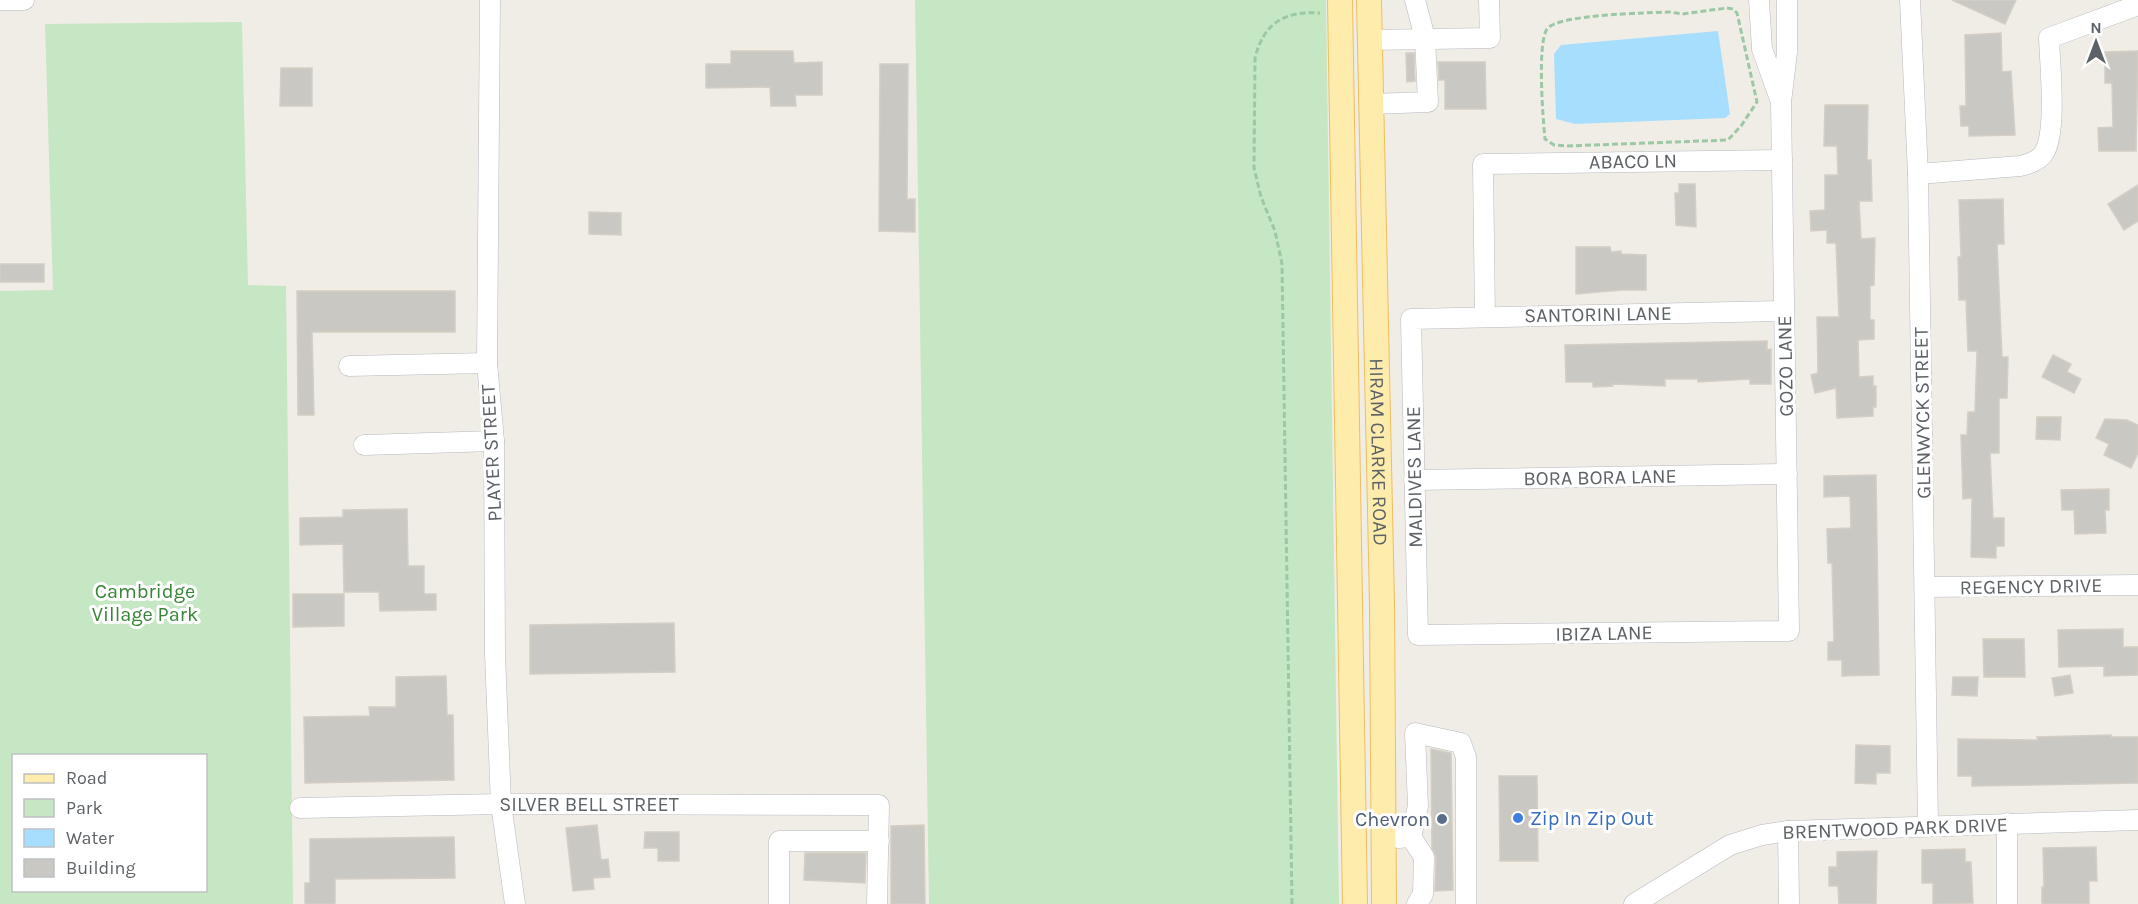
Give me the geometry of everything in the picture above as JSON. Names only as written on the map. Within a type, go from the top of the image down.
[{"type":"main road","name":"HIRAM CLARKE ROAD","points":[[1369,0],[1384,904]]},
{"type":"main road","name":"HIRAM CLARKE ROAD","points":[[1334,6],[1345,277],[1355,904]]},
{"type":"main road","points":[[1345,277],[1375,276]]},
{"type":"main road","points":[[1348,498],[1379,497]]},
{"type":"main road","points":[[1352,722],[1382,723]]},
{"type":"street","points":[[0,0],[24,0]]},
{"type":"street","name":"PLAYER STREET","points":[[490,0],[487,363],[494,441],[495,654],[501,804],[515,904]]},
{"type":"street","points":[[1371,104],[1428,102],[1425,38],[1415,0]]},
{"type":"street","points":[[1370,40],[1490,38],[1488,0]]},
{"type":"street","name":"GLENWYCK STREET","points":[[1910,0],[1918,174],[1928,826]]},
{"type":"street","points":[[1918,174],[2020,166],[2029,164],[2042,156],[2051,135],[2049,38],[2138,4]]},
{"type":"street","points":[[1759,7],[1787,7],[1788,52],[1781,102],[1762,49],[1759,7]]},
{"type":"street","name":"GOZO LANE","points":[[1781,102],[1789,630]]},
{"type":"street","name":"ABACO LN","points":[[1485,317],[1483,164],[1782,160]]},
{"type":"street","name":"SANTORINI LANE","points":[[1411,319],[1784,310]]},
{"type":"street","name":"MALDIVES LANE","points":[[1411,319],[1418,635]]},
{"type":"street","points":[[349,366],[487,363]]},
{"type":"street","points":[[364,445],[494,441]]},
{"type":"street","name":"BORA BORA LANE","points":[[1414,480],[1787,474]]},
{"type":"street","name":"REGENCY DRIVE","points":[[1925,587],[2138,585]]},
{"type":"street","name":"IBIZA LANE","points":[[1418,635],[1789,630]]},
{"type":"street","points":[[1417,904],[1423,894],[1424,857],[1411,837],[1418,806],[1415,733],[1461,743],[1466,758],[1466,904]]},
{"type":"street","name":"SILVER BELL STREET","points":[[300,808],[501,804],[879,805],[879,841]]},
{"type":"street","name":"BRENTWOOD PARK DRIVE","points":[[1634,904],[1730,845],[1762,835],[1788,831],[2138,820]]},
{"type":"street","points":[[2007,823],[2007,904]]},
{"type":"street","points":[[1788,831],[1789,904]]},
{"type":"street","points":[[1383,839],[1411,837]]},
{"type":"street","points":[[779,904],[779,841],[879,841],[878,904]]},
{"type":"path","points":[[1292,904],[1282,264],[1275,231],[1261,197],[1254,168],[1255,57],[1259,41],[1273,23],[1293,14],[1334,6]]},
{"type":"path","points":[[1733,9],[1739,24],[1757,102],[1741,126],[1728,140],[1554,145],[1545,139],[1542,60],[1543,41],[1547,29],[1555,23],[1587,16],[1670,12],[1682,14],[1733,9]]},
{"type":"green space","points":[[915,0],[1326,0],[1339,904],[929,904]]},
{"type":"green space","name":"Cambridge Village Park","points":[[242,22],[248,285],[286,286],[293,904],[0,904],[0,291],[53,290],[45,24]]},
{"type":"water","points":[[1718,31],[1730,114],[1725,118],[1575,124],[1556,119],[1554,54],[1561,45]]},
{"type":"building","points":[[1952,0],[2016,0],[2005,24]]},
{"type":"building","points":[[2001,33],[2002,72],[2011,71],[2015,135],[1969,136],[1969,126],[1961,126],[1960,106],[1966,106],[1965,35]]},
{"type":"building","points":[[731,51],[793,51],[794,63],[822,62],[822,95],[795,95],[796,106],[771,106],[770,87],[706,88],[706,64],[731,64]]},
{"type":"building","points":[[2138,51],[2136,151],[2099,151],[2098,128],[2113,127],[2112,83],[2105,83],[2105,52]]},
{"type":"building","points":[[1406,53],[1414,53],[1415,81],[1407,82]]},
{"type":"building","points":[[1438,62],[1485,62],[1486,109],[1445,109],[1445,80],[1439,80]]},
{"type":"building","points":[[880,64],[908,64],[907,199],[915,199],[915,232],[879,231]]},
{"type":"building","points":[[281,68],[312,68],[312,106],[280,106]]},
{"type":"building","points":[[1825,105],[1868,105],[1867,160],[1871,160],[1872,201],[1859,201],[1861,239],[1875,238],[1874,285],[1870,286],[1870,320],[1874,320],[1874,339],[1858,340],[1859,377],[1873,376],[1873,386],[1876,386],[1876,407],[1873,407],[1873,416],[1837,418],[1836,388],[1815,393],[1811,375],[1818,373],[1817,317],[1839,317],[1836,243],[1827,243],[1827,230],[1811,231],[1810,211],[1825,210],[1825,175],[1838,175],[1837,146],[1824,146]]},
{"type":"building","points":[[1679,184],[1695,184],[1696,227],[1676,225],[1675,193],[1679,193]]},
{"type":"building","points":[[2138,185],[2138,221],[2124,230],[2108,204]]},
{"type":"building","points":[[2003,199],[2004,244],[1997,244],[2002,357],[2008,357],[2007,398],[1999,398],[1999,453],[1990,453],[1993,518],[2004,518],[2004,546],[1996,546],[1996,558],[1971,557],[1972,498],[1963,499],[1961,435],[1967,435],[1968,412],[1975,412],[1977,351],[1968,351],[1966,300],[1959,300],[1958,257],[1961,257],[1959,200]]},
{"type":"building","points":[[589,212],[621,213],[621,235],[589,234]]},
{"type":"building","points":[[1576,247],[1610,247],[1611,252],[1621,251],[1621,254],[1646,255],[1646,290],[1576,294]]},
{"type":"building","points":[[0,264],[44,264],[44,282],[0,282]]},
{"type":"building","points":[[297,291],[455,291],[455,332],[312,332],[314,415],[298,415]]},
{"type":"building","points":[[1767,341],[1767,350],[1771,349],[1771,384],[1750,384],[1750,379],[1698,382],[1698,379],[1665,379],[1665,386],[1612,384],[1613,386],[1593,387],[1593,382],[1566,382],[1565,345]]},
{"type":"building","points":[[2053,355],[2071,364],[2067,372],[2081,379],[2074,393],[2042,377]]},
{"type":"building","points":[[2037,417],[2061,417],[2060,440],[2036,439]]},
{"type":"building","points":[[2105,419],[2127,420],[2138,425],[2138,453],[2131,468],[2104,455],[2109,444],[2096,438]]},
{"type":"building","points":[[1876,475],[1879,675],[1842,676],[1842,660],[1828,660],[1828,642],[1834,642],[1832,563],[1828,563],[1827,529],[1851,528],[1850,496],[1824,497],[1824,476]]},
{"type":"building","points":[[2109,489],[2109,510],[2105,510],[2106,533],[2075,534],[2074,510],[2062,510],[2061,490]]},
{"type":"building","points":[[407,509],[408,566],[424,566],[424,594],[436,594],[436,610],[380,611],[379,592],[344,592],[343,544],[300,545],[300,518],[343,517],[343,510]]},
{"type":"building","points":[[293,594],[344,594],[344,626],[293,627]]},
{"type":"building","points":[[674,623],[675,672],[530,674],[530,625]]},
{"type":"building","points":[[2123,629],[2123,647],[2138,647],[2138,675],[2104,676],[2104,666],[2059,667],[2058,630]]},
{"type":"building","points":[[1983,639],[2024,639],[2025,677],[1984,677]]},
{"type":"building","points":[[2070,675],[2073,693],[2055,696],[2052,678]]},
{"type":"building","points":[[446,676],[447,715],[453,715],[454,780],[305,783],[304,717],[370,716],[369,707],[396,707],[396,677]]},
{"type":"building","points":[[1953,677],[1978,677],[1977,696],[1952,695]]},
{"type":"building","points":[[2111,735],[2111,737],[2138,737],[2138,783],[1972,786],[1972,776],[1958,776],[1958,739],[2038,740],[2037,737]]},
{"type":"building","points":[[1856,745],[1890,746],[1890,773],[1876,773],[1876,784],[1855,783]]},
{"type":"building","name":"Chevron","points":[[1431,749],[1451,753],[1453,890],[1435,891],[1436,857],[1432,848]]},
{"type":"building","name":"Zip In Zip Out","points":[[1499,776],[1537,776],[1538,861],[1500,861]]},
{"type":"building","points":[[597,825],[601,860],[608,859],[610,877],[593,878],[594,889],[573,891],[566,828]]},
{"type":"building","points":[[924,825],[925,904],[891,904],[891,826]]},
{"type":"building","points":[[645,832],[679,832],[679,861],[658,861],[658,848],[644,848]]},
{"type":"building","points":[[454,837],[455,878],[335,879],[335,904],[305,904],[305,883],[310,883],[310,839]]},
{"type":"building","points":[[2096,847],[2097,881],[2089,881],[2089,904],[2042,904],[2043,848]]},
{"type":"building","points":[[1965,849],[1965,862],[1971,862],[1973,903],[1933,904],[1933,883],[1922,883],[1922,850]]},
{"type":"building","points":[[1877,851],[1876,904],[1839,904],[1838,886],[1829,886],[1829,867],[1837,867],[1837,852]]},
{"type":"building","points":[[805,853],[866,853],[865,883],[804,880]]},
{"type":"place","name":"Zip In Zip Out","points":[[1518,818]]},
{"type":"place","name":"Chevron","points":[[1442,819]]}]
